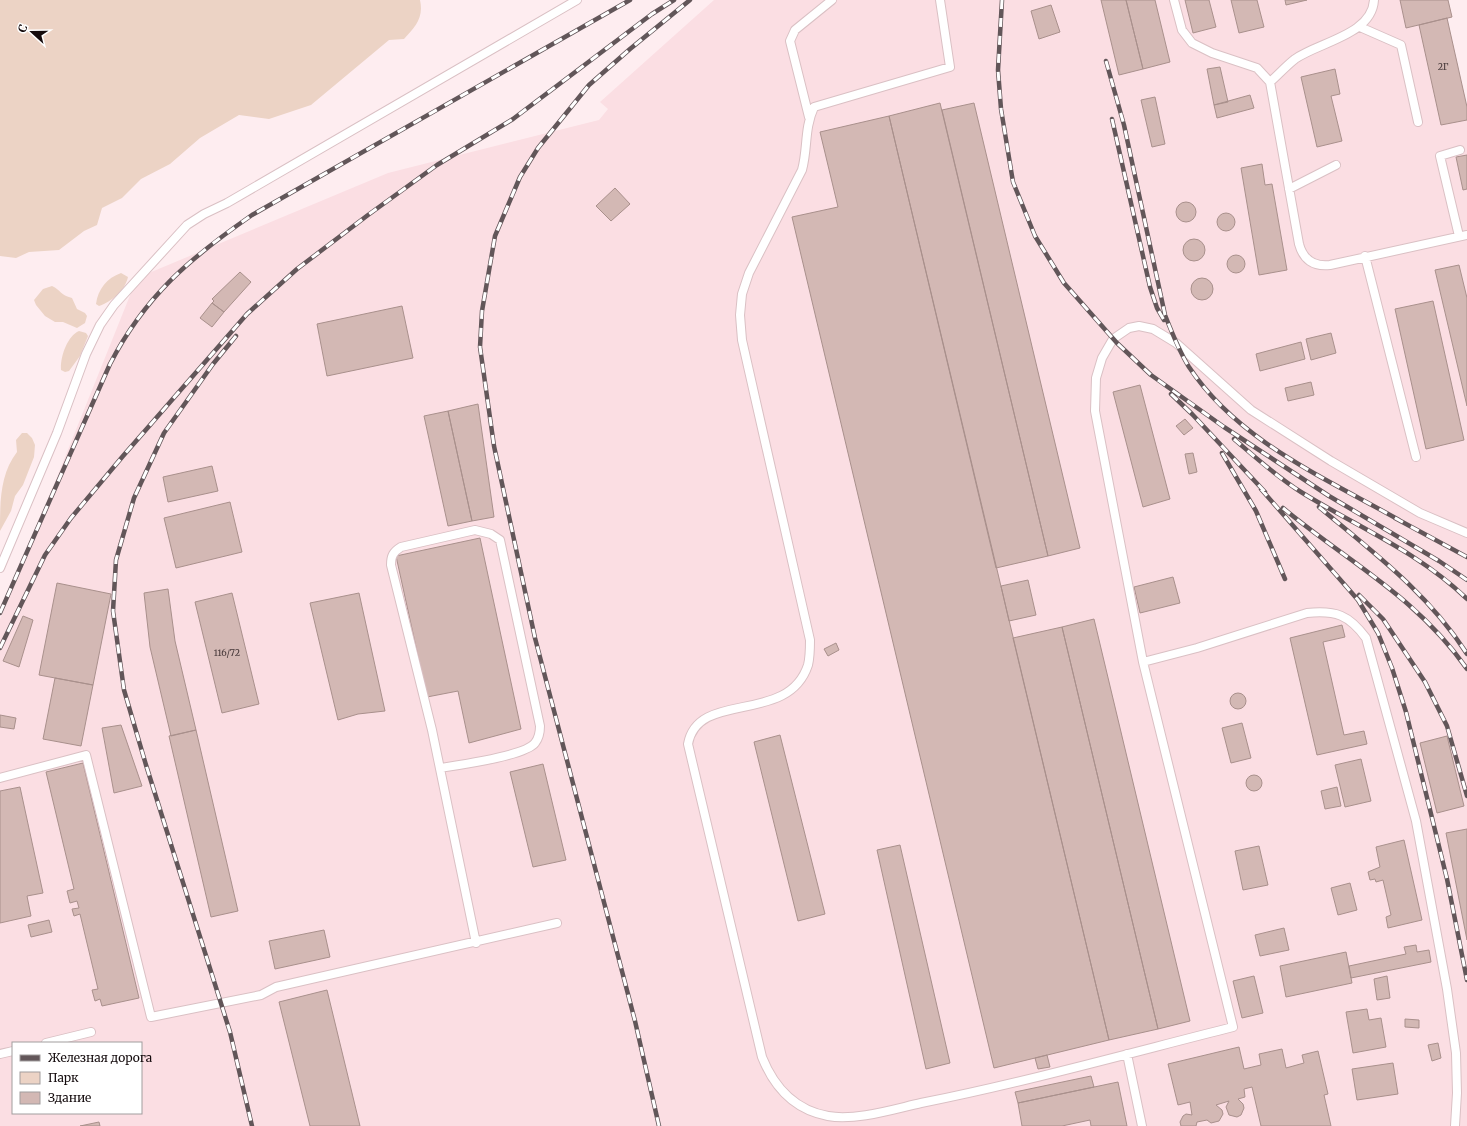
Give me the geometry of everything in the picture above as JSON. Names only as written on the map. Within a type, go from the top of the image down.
[{"type":"lane","points":[[0,568],[57,433],[86,354],[100,325],[119,300],[187,225],[577,0]]},
{"type":"lane","points":[[809,118],[790,41],[795,30],[832,0]]},
{"type":"lane","points":[[940,0],[950,67],[814,107],[809,118],[806,134],[805,157],[802,170],[749,273],[742,294],[740,315],[742,340],[810,640],[808,662],[803,675],[787,693],[774,700],[704,717],[692,730],[688,744],[762,1057],[768,1074],[777,1086],[800,1106],[815,1113],[830,1116],[851,1117],[967,1094],[1233,1027],[1143,662],[1095,410],[1096,378],[1102,358],[1113,339],[1129,328],[1139,326],[1153,329],[1176,343],[1252,410],[1317,453],[1408,507],[1467,533]]},
{"type":"lane","points":[[1174,0],[1182,30],[1192,43],[1212,53],[1257,68],[1270,82],[1299,244],[1301,253],[1308,261],[1322,266],[1463,235],[1440,156],[1460,150]]},
{"type":"lane","points":[[1270,82],[1295,59],[1360,27],[1372,14],[1374,0]]},
{"type":"lane","points":[[1360,27],[1401,45],[1418,122]]},
{"type":"lane","points":[[1289,188],[1336,165]]},
{"type":"lane","points":[[1366,256],[1416,457]]},
{"type":"lane","points":[[440,768],[522,752],[535,744],[539,736],[540,726],[500,540],[484,532],[475,530],[401,547],[394,551],[391,558],[391,565],[440,768],[476,943]]},
{"type":"lane","points":[[1143,662],[1197,648],[1307,613],[1324,611],[1347,618],[1357,626],[1366,638],[1416,821],[1447,989],[1456,1053],[1457,1093],[1455,1126]]},
{"type":"lane","points":[[0,778],[86,755],[151,1017],[261,995],[276,987],[476,943],[557,923]]},
{"type":"lane","points":[[50,1042],[91,1032]]},
{"type":"lane","points":[[0,1054],[12,1051]]},
{"type":"lane","points":[[1127,1054],[1142,1126]]},
{"type":"shaded area","points":[[714,0],[1448,0],[1452,17],[1447,19],[1467,107],[1467,1126],[0,1126],[0,619],[137,278],[388,173],[599,120],[608,109],[600,102]]},
{"type":"green space","points":[[0,0],[420,0],[421,12],[418,22],[404,39],[389,40],[311,105],[269,119],[239,115],[200,138],[170,164],[141,179],[122,198],[102,208],[97,225],[84,231],[59,250],[29,252],[16,258],[0,256]]},
{"type":"green space","points":[[121,273],[128,277],[121,291],[113,299],[104,304],[99,306],[96,304],[101,289],[107,281]]},
{"type":"green space","points":[[52,286],[72,298],[77,309],[85,313],[87,316],[85,323],[77,328],[63,322],[55,322],[45,316],[34,300],[43,289]]},
{"type":"green space","points":[[79,331],[86,333],[88,336],[80,356],[69,371],[65,372],[61,370],[61,365],[65,348],[71,338]]},
{"type":"green space","points":[[22,433],[27,433],[32,438],[35,445],[34,457],[23,485],[15,496],[11,511],[0,531],[0,510],[4,479],[11,461],[17,452],[16,440]]},
{"type":"building","points":[[1101,0],[1126,0],[1143,69],[1119,75]]},
{"type":"building","points":[[1126,0],[1155,0],[1170,62],[1143,69]]},
{"type":"building","points":[[1185,0],[1209,0],[1216,27],[1193,33]]},
{"type":"building","points":[[1231,0],[1257,0],[1264,27],[1239,33]]},
{"type":"building","points":[[1285,0],[1307,0],[1286,5]]},
{"type":"building","points":[[1400,0],[1448,0],[1452,17],[1406,28]]},
{"type":"building","points":[[1051,5],[1060,32],[1039,39],[1031,11]]},
{"type":"building","points":[[1447,18],[1467,107],[1467,120],[1441,125],[1419,25]]},
{"type":"building","points":[[1220,67],[1228,102],[1214,105],[1207,69]]},
{"type":"building","points":[[1335,69],[1340,94],[1331,96],[1342,141],[1317,147],[1301,77]]},
{"type":"building","points":[[1250,95],[1254,108],[1217,118],[1214,105]]},
{"type":"building","points":[[1155,97],[1165,144],[1152,147],[1141,100]]},
{"type":"building","points":[[940,103],[1048,556],[996,568],[889,116]]},
{"type":"building","points":[[974,103],[1080,548],[1048,556],[942,110]]},
{"type":"building","points":[[889,116],[1109,1040],[994,1068],[792,217],[838,207],[820,132]]},
{"type":"building","points":[[1467,155],[1467,189],[1463,190],[1456,157]]},
{"type":"building","points":[[1262,164],[1265,185],[1272,184],[1287,270],[1259,275],[1241,168]]},
{"type":"building","points":[[615,188],[630,204],[611,221],[596,206]]},
{"type":"building","points":[[1182,202],[1190,202],[1196,208],[1196,216],[1190,222],[1182,222],[1176,216],[1176,208]]},
{"type":"building","points":[[1226,213],[1232,216],[1235,222],[1232,228],[1226,231],[1220,228],[1217,222],[1220,216]]},
{"type":"building","points":[[1194,239],[1198,240],[1204,246],[1204,254],[1198,260],[1194,261],[1190,260],[1184,254],[1183,250],[1184,246],[1190,240]]},
{"type":"building","points":[[1236,255],[1242,258],[1245,264],[1242,270],[1236,273],[1230,270],[1227,264],[1230,258]]},
{"type":"building","points":[[1459,265],[1467,298],[1467,406],[1435,270]]},
{"type":"building","points":[[240,272],[251,282],[224,312],[212,303],[214,301],[212,299]]},
{"type":"building","points":[[1202,278],[1206,279],[1212,285],[1212,293],[1206,299],[1202,300],[1198,299],[1192,293],[1191,289],[1192,285],[1198,279]]},
{"type":"building","points":[[1433,301],[1464,440],[1426,449],[1395,309]]},
{"type":"building","points":[[212,303],[224,312],[212,327],[200,318]]},
{"type":"building","points":[[402,306],[413,358],[327,376],[317,324]]},
{"type":"building","points":[[1331,333],[1336,353],[1311,360],[1306,339]]},
{"type":"building","points":[[1301,342],[1305,359],[1260,371],[1256,354]]},
{"type":"building","points":[[1311,382],[1314,395],[1288,401],[1285,388]]},
{"type":"building","points":[[1140,385],[1170,499],[1143,507],[1113,392]]},
{"type":"building","points":[[478,404],[494,517],[472,521],[448,411]]},
{"type":"building","points":[[448,411],[472,521],[448,526],[424,416]]},
{"type":"building","points":[[1185,419],[1193,428],[1184,435],[1176,426]]},
{"type":"building","points":[[1193,453],[1197,472],[1189,474],[1185,454]]},
{"type":"building","points":[[212,466],[218,491],[168,502],[163,477]]},
{"type":"building","points":[[230,502],[242,552],[176,568],[164,518]]},
{"type":"building","points":[[480,538],[521,729],[469,743],[458,691],[427,697],[396,556]]},
{"type":"building","points":[[1173,577],[1180,603],[1140,613],[1134,587]]},
{"type":"building","points":[[1028,580],[1036,615],[1009,621],[1001,586]]},
{"type":"building","points":[[57,583],[111,594],[93,685],[39,675]]},
{"type":"building","points":[[168,589],[175,641],[196,730],[171,736],[150,647],[144,593]]},
{"type":"building","points":[[232,593],[259,704],[222,713],[195,602]]},
{"type":"building","points":[[359,593],[385,711],[358,714],[338,720],[310,603]]},
{"type":"building","points":[[23,616],[33,620],[19,667],[3,661]]},
{"type":"building","points":[[1094,619],[1190,1021],[1158,1029],[1062,627]]},
{"type":"building","points":[[1342,625],[1345,637],[1323,642],[1344,735],[1364,731],[1367,744],[1317,755],[1290,638]]},
{"type":"building","points":[[1062,627],[1158,1029],[1109,1040],[1013,638]]},
{"type":"building","points":[[836,643],[839,650],[828,656],[824,649]]},
{"type":"building","points":[[55,678],[93,685],[81,746],[43,739]]},
{"type":"building","points":[[1235,693],[1241,693],[1246,698],[1244,707],[1241,709],[1235,709],[1230,704],[1230,698]]},
{"type":"building","points":[[0,715],[16,718],[14,729],[0,727]]},
{"type":"building","points":[[1242,723],[1251,758],[1231,763],[1222,728]]},
{"type":"building","points":[[121,725],[142,786],[114,793],[102,728]]},
{"type":"building","points":[[196,730],[238,911],[211,917],[169,736]]},
{"type":"building","points":[[780,735],[825,914],[798,921],[754,742]]},
{"type":"building","points":[[1447,736],[1464,806],[1437,813],[1420,743]]},
{"type":"building","points":[[1361,759],[1371,801],[1345,807],[1335,765]]},
{"type":"building","points":[[83,763],[139,998],[102,1006],[100,999],[95,1001],[92,990],[98,989],[80,914],[74,916],[72,909],[79,908],[77,901],[70,903],[67,891],[74,889],[46,772]]},
{"type":"building","points":[[543,764],[566,860],[533,867],[510,772]]},
{"type":"building","points":[[1251,775],[1257,775],[1262,780],[1260,789],[1257,791],[1251,791],[1246,786],[1246,780]]},
{"type":"building","points":[[20,787],[43,893],[27,896],[31,916],[0,923],[0,791]]},
{"type":"building","points":[[1337,787],[1341,806],[1325,809],[1321,791]]},
{"type":"building","points":[[1467,829],[1467,940],[1446,833]]},
{"type":"building","points":[[1404,840],[1422,920],[1388,928],[1386,917],[1391,915],[1383,880],[1376,882],[1375,879],[1370,880],[1368,872],[1380,867],[1376,847]]},
{"type":"building","points":[[900,845],[950,1063],[926,1069],[877,850]]},
{"type":"building","points":[[1259,846],[1268,885],[1243,890],[1235,851]]},
{"type":"building","points":[[1350,883],[1357,910],[1338,915],[1331,888]]},
{"type":"building","points":[[49,920],[52,932],[31,937],[28,925]]},
{"type":"building","points":[[1284,928],[1289,950],[1260,956],[1255,935]]},
{"type":"building","points":[[324,930],[330,957],[275,969],[269,941]]},
{"type":"building","points":[[1416,945],[1417,952],[1429,950],[1431,962],[1351,978],[1349,966],[1406,954],[1404,947]]},
{"type":"building","points":[[1346,952],[1352,983],[1286,997],[1280,966]]},
{"type":"building","points":[[1254,976],[1263,1013],[1242,1018],[1233,981]]},
{"type":"building","points":[[1387,976],[1390,998],[1377,1000],[1374,979]]},
{"type":"building","points":[[327,990],[360,1126],[310,1126],[279,1002]]},
{"type":"building","points":[[1367,1009],[1369,1020],[1381,1018],[1386,1047],[1353,1053],[1346,1012]]},
{"type":"building","points":[[1405,1019],[1419,1020],[1419,1028],[1405,1027]]},
{"type":"building","points":[[1438,1043],[1441,1058],[1432,1061],[1428,1045]]},
{"type":"building","points":[[1239,1047],[1244,1069],[1261,1065],[1259,1054],[1282,1049],[1286,1068],[1304,1063],[1302,1055],[1318,1051],[1328,1094],[1324,1095],[1331,1126],[1261,1126],[1252,1087],[1244,1089],[1245,1097],[1238,1099],[1243,1104],[1244,1108],[1241,1115],[1237,1117],[1229,1115],[1226,1107],[1229,1101],[1216,1105],[1222,1110],[1223,1114],[1219,1121],[1211,1123],[1207,1120],[1197,1122],[1196,1126],[1181,1126],[1180,1122],[1183,1116],[1186,1114],[1192,1115],[1190,1102],[1178,1105],[1168,1064]]},
{"type":"building","points":[[1047,1055],[1050,1067],[1038,1069],[1035,1058]]},
{"type":"building","points":[[1393,1063],[1398,1094],[1357,1100],[1352,1069]]},
{"type":"building","points":[[1091,1076],[1094,1087],[1018,1103],[1015,1092]]},
{"type":"building","points":[[1118,1082],[1127,1126],[1091,1126],[1090,1120],[1062,1126],[1022,1126],[1018,1103]]},
{"type":"building","points":[[99,1122],[100,1126],[80,1126]]},
{"type":"railway","points":[[0,613],[110,364],[138,318],[171,280],[189,263],[252,215],[630,0]]},
{"type":"railway","points":[[0,648],[45,555],[71,518],[247,314],[297,269],[368,215],[437,165],[513,119],[652,14],[674,0]]},
{"type":"railway","points":[[659,1126],[635,1021],[535,638],[494,446],[480,347],[482,311],[495,236],[520,177],[538,148],[589,85],[690,0]]},
{"type":"railway","points":[[1002,0],[998,70],[1001,109],[1013,182],[1035,236],[1064,283],[1117,343],[1151,375],[1224,427],[1329,496],[1439,561],[1467,580]]},
{"type":"railway","points":[[1106,61],[1124,125],[1165,315],[1189,367],[1209,393],[1232,416],[1257,437],[1313,473],[1399,520]]},
{"type":"railway","points":[[1112,119],[1150,287],[1157,308],[1164,320]]},
{"type":"railway","points":[[236,336],[213,364],[164,433],[134,498],[116,560],[113,611],[124,690],[230,1032],[252,1126]]},
{"type":"railway","points":[[1171,394],[1192,414],[1265,492]]},
{"type":"railway","points":[[1234,439],[1283,480],[1322,505],[1387,541],[1429,567],[1467,599]]},
{"type":"railway","points":[[1222,453],[1256,511],[1285,579]]},
{"type":"railway","points":[[1261,489],[1358,600],[1378,633],[1392,668],[1406,712],[1447,879],[1467,980]]},
{"type":"railway","points":[[1319,507],[1380,558],[1418,593],[1452,632],[1467,654]]},
{"type":"railway","points":[[1283,508],[1404,601],[1426,621],[1467,669]]},
{"type":"railway","points":[[1395,518],[1467,557]]},
{"type":"railway","points":[[1359,595],[1383,619],[1425,682],[1447,726],[1467,796]]}]
